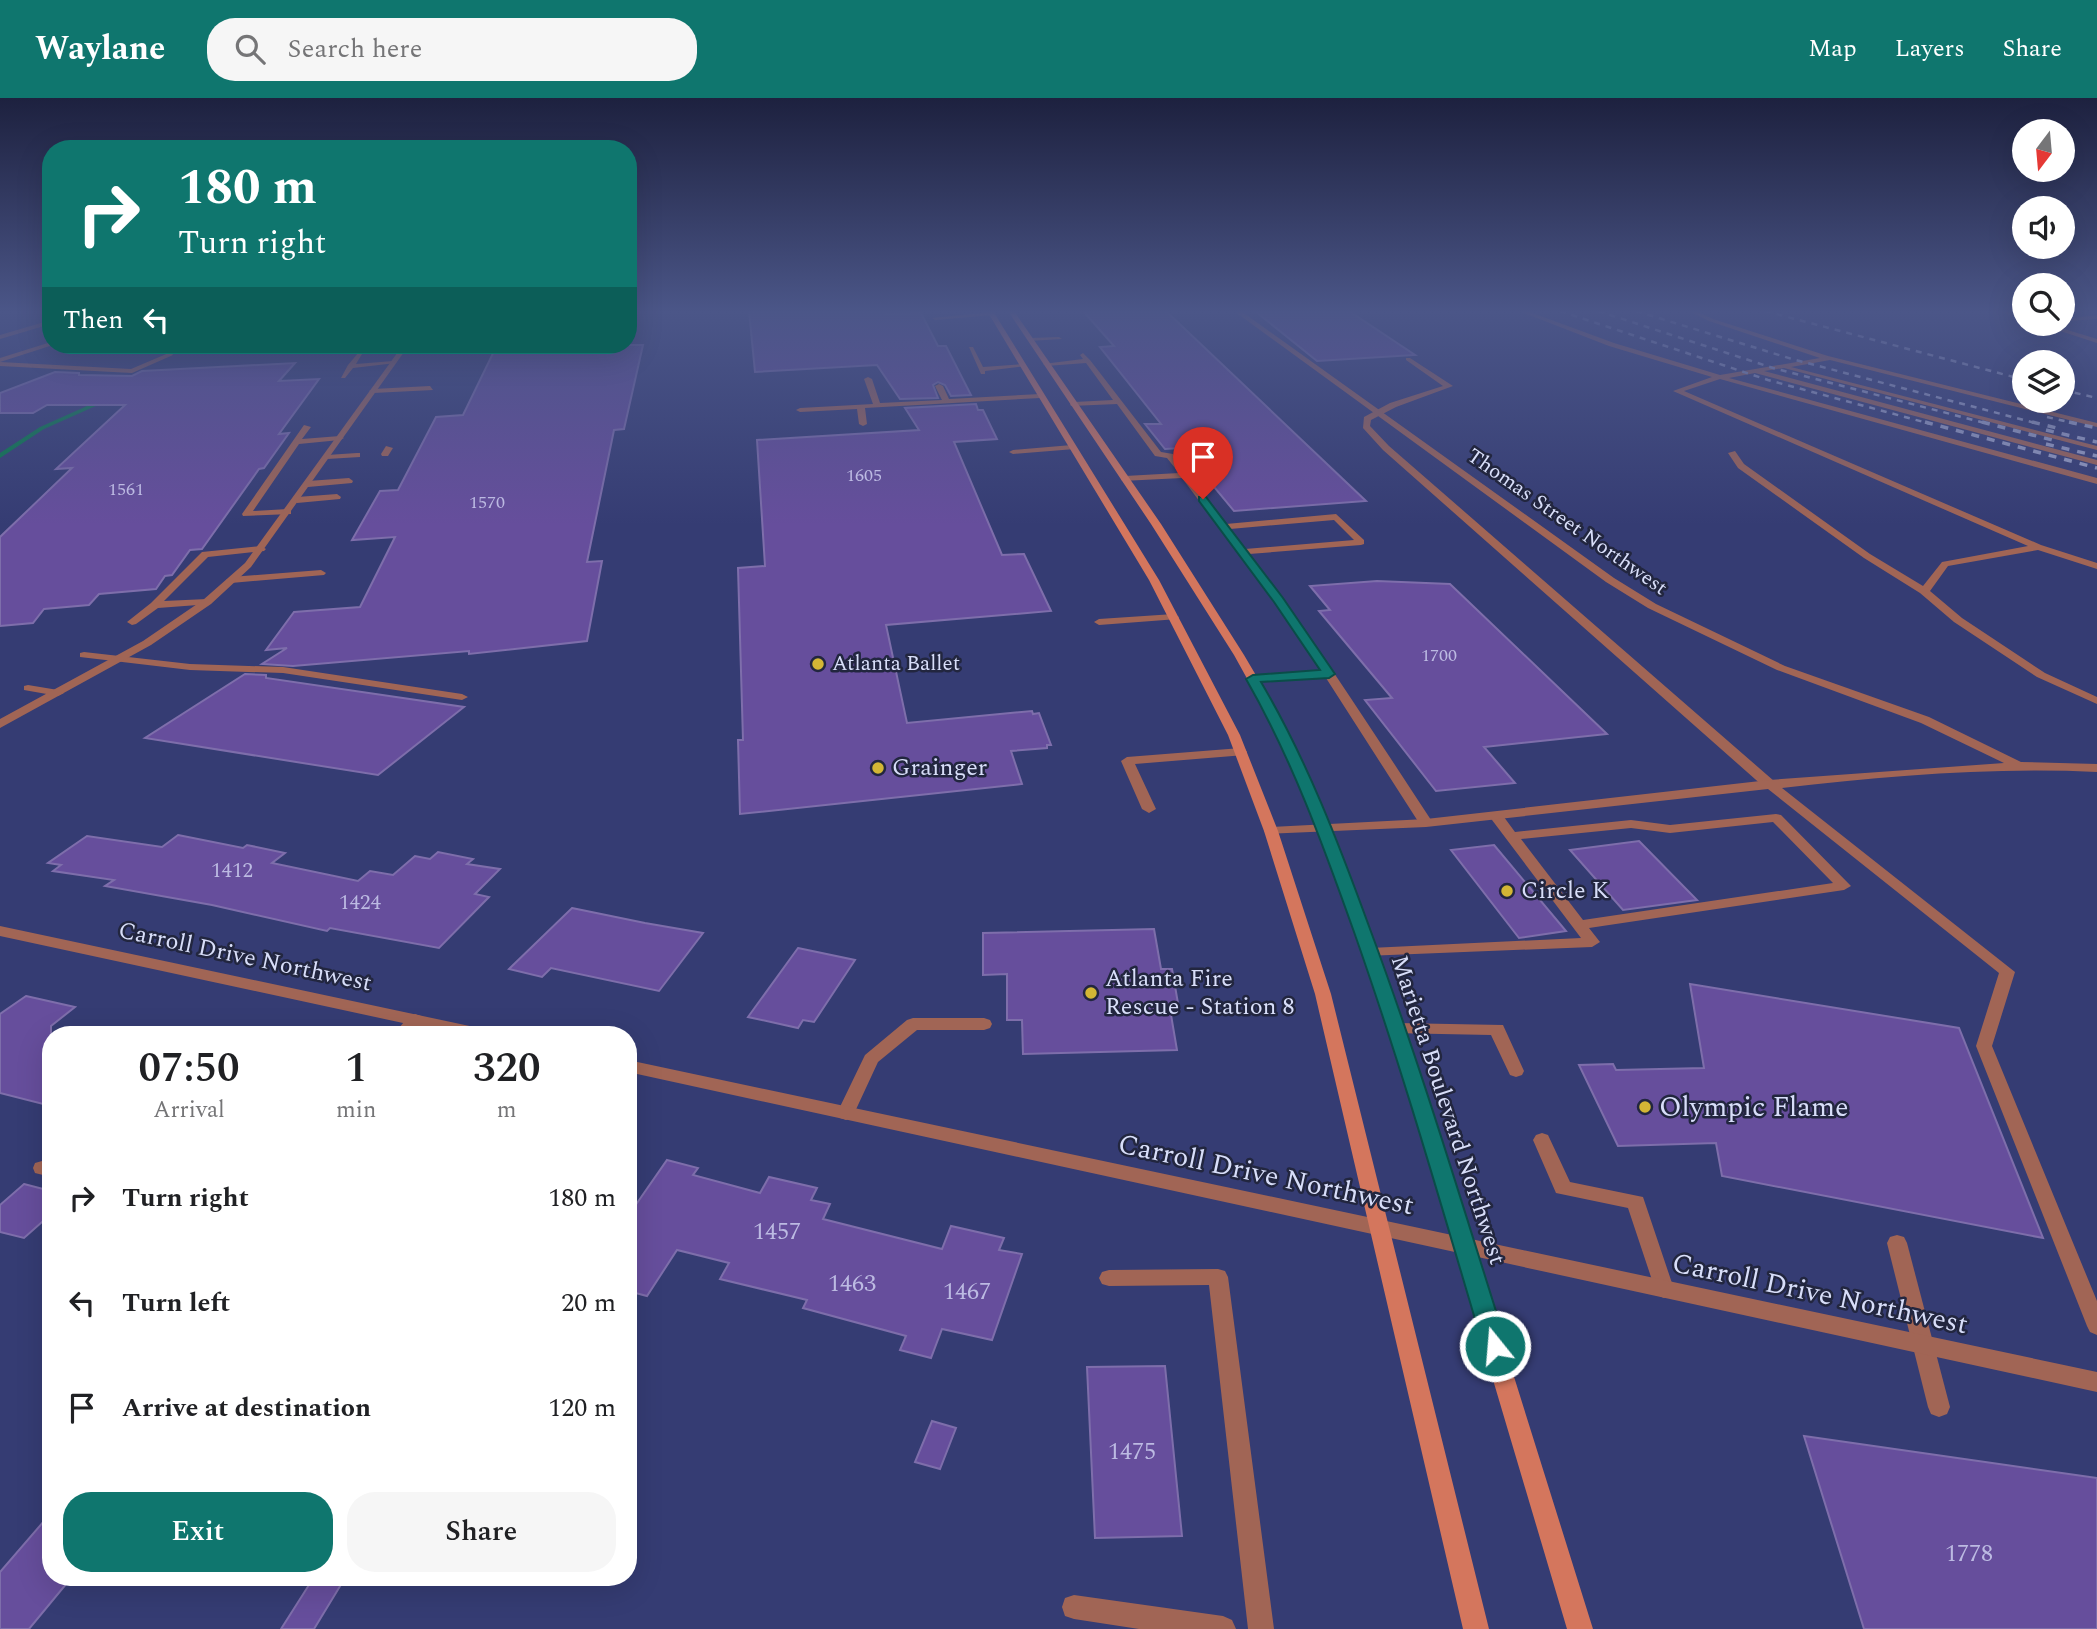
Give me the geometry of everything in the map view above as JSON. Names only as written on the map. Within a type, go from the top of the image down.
[{"type":"main road","points":[[1032,382],[1174,617],[1241,752],[1271,831],[1323,994],[1476,1629]]},
{"type":"main road","name":"Marietta Boulevard Northwest","points":[[1059,382],[1209,605],[1271,711],[1326,830],[1397,1029],[1580,1629]]},
{"type":"street","points":[[0,724],[119,659],[207,602],[261,549],[379,382]]},
{"type":"street","points":[[869,382],[877,406]]},
{"type":"street","points":[[1104,382],[1158,454],[1170,456],[1242,552],[1329,674],[1426,823]]},
{"type":"street","name":"Thomas Street Northwest","points":[[1337,382],[1610,580],[1652,606],[1781,668],[1925,720],[2018,765]]},
{"type":"street","points":[[1444,382],[1449,386],[1379,412],[1367,419],[1366,426],[1386,448],[1769,784],[2007,972],[1983,1046],[2097,1326]]},
{"type":"street","points":[[1703,382],[1677,391],[2038,547],[2097,566]]},
{"type":"street","points":[[1739,382],[1928,437],[2097,481]]},
{"type":"street","points":[[1796,382],[2097,463]]},
{"type":"street","points":[[1844,382],[2097,448]]},
{"type":"street","points":[[1896,382],[2097,433]]},
{"type":"street","points":[[1927,382],[2097,425]]},
{"type":"street","points":[[939,386],[947,402]]},
{"type":"street","points":[[373,391],[430,388]]},
{"type":"street","points":[[800,410],[1040,396]]},
{"type":"street","points":[[1074,404],[1118,401]]},
{"type":"street","points":[[862,407],[863,424]]},
{"type":"street","points":[[288,512],[246,514],[307,426]]},
{"type":"street","points":[[297,442],[340,438]]},
{"type":"street","points":[[1013,452],[1072,447]]},
{"type":"street","points":[[1732,453],[1741,466],[1867,556],[1924,591],[1958,620],[2041,675],[2097,701]]},
{"type":"street","points":[[327,457],[357,455]]},
{"type":"street","points":[[1125,479],[1185,475]]},
{"type":"street","points":[[308,484],[349,481]]},
{"type":"street","points":[[297,500],[337,497]]},
{"type":"street","points":[[1223,527],[1336,517],[1361,542],[1242,552]]},
{"type":"street","points":[[1924,591],[1945,564],[2038,547]]},
{"type":"street","points":[[132,622],[155,605],[205,554],[261,549]]},
{"type":"street","points":[[231,580],[321,573]]},
{"type":"street","points":[[155,605],[207,602]]},
{"type":"street","points":[[1099,622],[1174,617]]},
{"type":"street","points":[[84,655],[190,667],[283,670],[462,697]]},
{"type":"street","points":[[1253,679],[1329,674]]},
{"type":"street","points":[[28,688],[58,692]]},
{"type":"street","points":[[1149,808],[1127,761],[1241,752]]},
{"type":"street","points":[[1271,831],[1426,823],[1769,784],[2018,765],[2097,768]]},
{"type":"street","points":[[1370,953],[1592,942],[1496,816]]},
{"type":"street","points":[[1511,836],[1632,824],[1670,829],[1776,818],[1844,886],[1579,925]]},
{"type":"street","name":"Carroll Drive Northwest","points":[[0,932],[442,1026]]},
{"type":"street","points":[[409,1026],[415,1020]]},
{"type":"street","points":[[846,1113],[871,1059],[913,1024],[984,1024]]},
{"type":"street","points":[[1397,1029],[1497,1029],[1516,1071]]},
{"type":"street","name":"Carroll Drive Northwest","points":[[637,1068],[2097,1382]]},
{"type":"street","points":[[1542,1140],[1563,1188],[1636,1202],[1664,1289]]},
{"type":"street","points":[[1896,1243],[1939,1407]]},
{"type":"street","points":[[1109,1278],[1218,1277],[1261,1629]]},
{"type":"street","points":[[1074,1606],[1223,1629]]},
{"type":"building","points":[[28,382],[316,382],[279,434],[289,433],[264,468],[259,469],[202,549],[190,550],[172,575],[165,576],[156,589],[99,594],[89,605],[44,609],[33,623],[0,626],[0,537],[72,468],[56,469],[125,405],[47,405],[33,413],[0,413],[0,393]]},
{"type":"building","points":[[479,382],[635,382],[624,429],[614,430],[587,562],[602,561],[587,641],[469,654],[469,651],[293,666],[262,664],[287,648],[266,650],[294,612],[360,607],[395,537],[352,540],[380,491],[398,490],[436,417],[463,415]]},
{"type":"building","points":[[889,382],[937,382],[933,385],[938,398],[900,399]]},
{"type":"building","points":[[939,382],[965,382],[971,395],[951,396],[945,385]]},
{"type":"building","points":[[1128,382],[1241,382],[1366,501],[1234,511],[1182,448],[1165,449],[1145,424],[1161,424]]},
{"type":"building","points":[[976,404],[978,410],[983,410],[997,439],[954,442],[1002,555],[1024,554],[1051,611],[886,625],[907,723],[1032,711],[1033,714],[1039,713],[1051,745],[1047,745],[1047,748],[1011,751],[1022,784],[740,814],[738,740],[743,740],[738,568],[765,566],[757,440],[919,430],[905,408]]},
{"type":"building","points":[[1377,581],[1450,584],[1607,734],[1484,747],[1515,783],[1436,791],[1365,700],[1392,698],[1319,611],[1330,610],[1310,586]]},
{"type":"building","points":[[245,674],[266,675],[266,678],[464,707],[378,775],[145,738]]},
{"type":"building","points":[[178,835],[285,853],[272,863],[358,881],[370,871],[393,875],[415,856],[430,859],[438,852],[473,859],[467,864],[500,869],[475,894],[489,897],[439,948],[330,928],[327,931],[212,905],[105,886],[114,880],[53,871],[61,865],[48,863],[87,836],[162,847]]},
{"type":"building","points":[[1639,841],[1697,900],[1623,910],[1570,850]]},
{"type":"building","name":"Circle K","points":[[1494,845],[1566,931],[1519,938],[1451,850]]},
{"type":"building","points":[[572,908],[703,933],[659,991],[551,968],[542,977],[509,969]]},
{"type":"building","name":"Atlanta Fire Rescue - Station 8","points":[[1154,929],[1161,969],[1172,969],[1179,1009],[1170,1009],[1177,1050],[1023,1054],[1022,1020],[1007,1020],[1007,974],[983,975],[983,933]]},
{"type":"building","points":[[798,948],[855,960],[814,1022],[803,1020],[798,1028],[748,1017]]},
{"type":"building","points":[[1690,984],[1959,1028],[2043,1238],[1722,1176],[1716,1143],[1618,1146],[1579,1065],[1613,1064],[1616,1070],[1704,1068]]},
{"type":"building","points":[[26,996],[75,1007],[51,1026],[42,1026],[42,1104],[0,1093],[0,1014]]},
{"type":"building","points":[[667,1160],[698,1168],[693,1175],[760,1193],[769,1177],[817,1188],[811,1200],[830,1204],[823,1219],[942,1249],[951,1226],[1004,1238],[999,1250],[1022,1254],[992,1340],[942,1329],[931,1358],[900,1350],[906,1336],[803,1308],[807,1300],[720,1279],[729,1263],[677,1250],[647,1296],[637,1293],[637,1203]]},
{"type":"building","points":[[24,1184],[42,1189],[42,1222],[24,1238],[0,1232],[0,1205]]},
{"type":"building","points":[[1165,1366],[1182,1536],[1095,1538],[1087,1367]]},
{"type":"building","points":[[932,1421],[956,1428],[940,1469],[915,1462]]},
{"type":"building","points":[[1804,1436],[2097,1478],[2097,1629],[1864,1629]]},
{"type":"building","points":[[42,1523],[42,1586],[65,1586],[29,1629],[0,1629],[0,1572]]},
{"type":"building","points":[[308,1586],[340,1586],[314,1629],[281,1629]]},
{"type":"waterway","points":[[0,456],[42,428],[105,400]]},
{"type":"railway","points":[[1777,382],[1931,424]]},
{"type":"railway","points":[[1829,382],[1989,424]]},
{"type":"railway","points":[[1881,382],[2039,424]]},
{"type":"railway","points":[[2075,393],[2097,398]]},
{"type":"railway","points":[[2047,417],[2077,424]]},
{"type":"railway","points":[[1925,422],[2097,468]]},
{"type":"railway","points":[[1982,422],[2056,441]]},
{"type":"railway","points":[[2032,422],[2057,428]]},
{"type":"railway","points":[[2069,422],[2097,428]]},
{"type":"railway","points":[[2046,430],[2097,442]]},
{"type":"railway","points":[[2046,444],[2097,456]]},
{"type":"place","name":"Atlanta Ballet","points":[[818,664]]},
{"type":"place","name":"Grainger","points":[[878,768]]},
{"type":"place","name":"Circle K","points":[[1507,891]]},
{"type":"place","name":"Atlanta Fire Rescue - Station 8","points":[[1091,993]]},
{"type":"place","name":"Olympic Flame","points":[[1645,1107]]},
{"type":"route","points":[[1203,499],[1279,600],[1329,674],[1253,679],[1271,711],[1326,830],[1393,1016],[1495,1346]]}]
